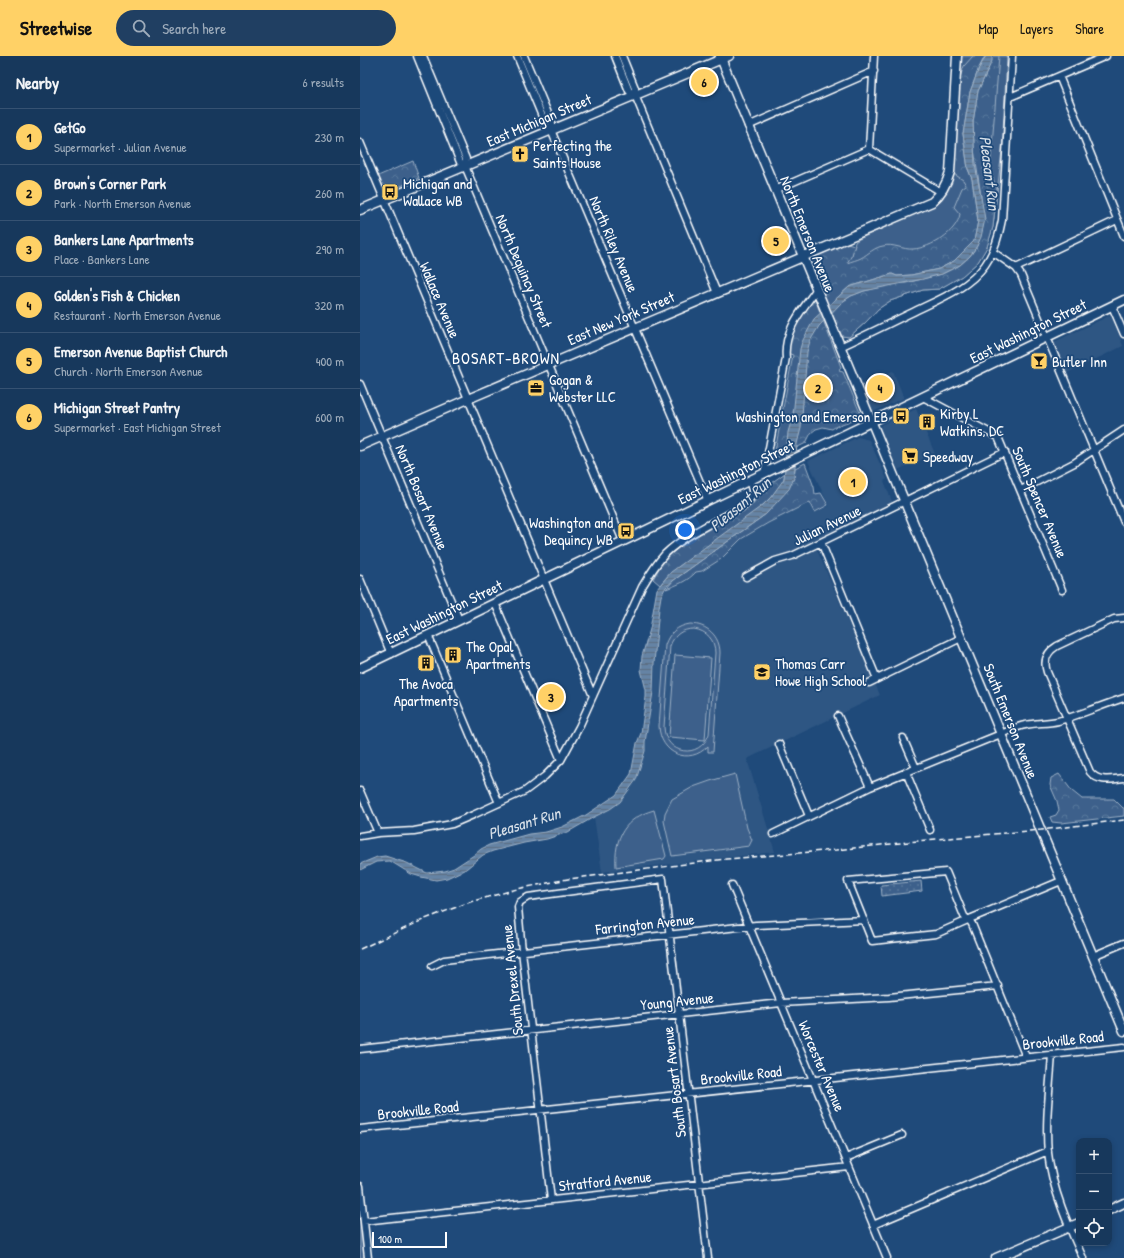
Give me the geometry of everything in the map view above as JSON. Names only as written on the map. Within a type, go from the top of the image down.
[{"type":"main road","points":[[940,192],[950,172],[957,56]]},
{"type":"main road","name":"East Michigan Street","points":[[360,210],[724,57]]},
{"type":"main road","name":"North Emerson Avenue","points":[[724,57],[748,126],[872,422]]},
{"type":"main road","name":"East New York Street","points":[[360,446],[549,364],[924,206],[934,200],[940,192]]},
{"type":"main road","name":"East Washington Street","points":[[360,668],[1124,300]]},
{"type":"main road","name":"South Emerson Avenue","points":[[872,422],[1124,1031]]},
{"type":"main road","points":[[1112,1209],[1124,1204]]},
{"type":"main road","points":[[996,1258],[1076,1224]]},
{"type":"street","name":"North Dequincy Street","points":[[417,56],[435,93]]},
{"type":"street","name":"North Dequincy Street","points":[[423,56],[460,162],[465,166],[623,541]]},
{"type":"street","name":"North Riley Avenue","points":[[520,56],[546,126],[552,130],[708,501]]},
{"type":"street","points":[[615,56],[629,91],[635,95]]},
{"type":"street","points":[[622,56],[635,88],[635,95],[717,293]]},
{"type":"street","points":[[869,149],[874,56]]},
{"type":"street","points":[[840,347],[958,289],[977,275],[985,265],[992,252],[1002,220],[1012,56]]},
{"type":"street","points":[[1010,97],[1106,56]]},
{"type":"street","points":[[748,126],[874,71]]},
{"type":"street","points":[[1058,76],[1124,236]]},
{"type":"street","name":"Wallace Avenue","points":[[360,142],[593,696]]},
{"type":"street","points":[[869,149],[940,192]]},
{"type":"street","points":[[775,190],[869,149]]},
{"type":"street","points":[[1016,268],[1117,220]]},
{"type":"street","points":[[992,252],[1016,268],[1021,275],[1124,522]]},
{"type":"street","points":[[764,474],[786,358],[785,350],[788,336],[799,314],[816,290]]},
{"type":"street","points":[[1112,306],[1124,334]]},
{"type":"street","name":"North Bosart Avenue","points":[[360,384],[459,620]]},
{"type":"street","name":"South Spencer Avenue","points":[[923,397],[998,437],[1062,590]]},
{"type":"street","points":[[1021,490],[1062,469],[1124,430]]},
{"type":"street","name":"Julian Avenue","points":[[746,577],[775,561],[792,556],[1005,452]]},
{"type":"street","points":[[360,836],[441,827],[465,819],[499,803],[534,785],[547,775],[561,760],[579,727],[642,587],[654,566],[667,552],[682,541],[742,507],[753,494],[749,481]]},
{"type":"street","points":[[821,542],[877,679]]},
{"type":"street","points":[[360,579],[391,654]]},
{"type":"street","points":[[495,603],[561,760]]},
{"type":"street","points":[[1124,618],[1114,619],[1057,646],[1048,654],[1045,660],[1046,670],[1089,770],[1093,776],[1098,779],[1105,780],[1124,778]]},
{"type":"street","points":[[428,635],[499,803]]},
{"type":"street","points":[[869,683],[961,638]]},
{"type":"street","points":[[772,834],[870,787],[1021,726],[1056,721],[1124,698]]},
{"type":"street","points":[[838,716],[870,787]]},
{"type":"street","points":[[904,738],[916,768]]},
{"type":"street","points":[[779,744],[809,816]]},
{"type":"street","points":[[906,772],[930,830]]},
{"type":"street","points":[[360,791],[378,833]]},
{"type":"street","points":[[1026,1057],[972,923],[968,920],[964,916],[946,872],[848,881],[872,941],[936,934],[968,920],[1062,881]]},
{"type":"street","name":"South Bosart Avenue","points":[[663,879],[708,1258]]},
{"type":"street","name":"South Drexel Avenue","points":[[551,1200],[518,906],[520,902],[528,896],[663,879]]},
{"type":"street","name":"Worcester Avenue","points":[[732,885],[887,1258]]},
{"type":"street","name":"Farrington Avenue","points":[[432,966],[444,960],[750,926],[864,920]]},
{"type":"street","points":[[1093,956],[1124,943]]},
{"type":"street","name":"Young Avenue","points":[[360,1050],[781,1003],[889,997],[998,986]]},
{"type":"street","name":"Brookville Road","points":[[360,1129],[1124,1047]]},
{"type":"street","points":[[1052,1054],[1048,1112],[1048,1151],[1053,1178],[1068,1227],[1083,1258]]},
{"type":"street","points":[[846,1158],[902,1135]]},
{"type":"street","points":[[873,1225],[1048,1151]]},
{"type":"street","name":"Stratford Avenue","points":[[364,1221],[850,1167]]},
{"type":"street","points":[[360,1186],[368,1258]]},
{"type":"shaded area","name":"Pleasant Run","points":[[986,56],[992,56],[992,61],[978,91],[973,122],[975,164],[985,219],[981,237],[977,246],[970,256],[960,265],[942,274],[864,291],[851,296],[842,302],[819,326],[810,341],[807,352],[801,428],[797,444],[794,478],[789,489],[766,514],[674,580],[666,587],[661,596],[654,663],[653,692],[645,742],[645,751],[636,780],[620,802],[568,832],[547,839],[524,843],[483,855],[466,869],[447,878],[436,880],[421,877],[411,874],[390,861],[376,862],[360,870],[360,864],[377,857],[385,856],[407,863],[427,873],[445,871],[454,868],[489,845],[562,827],[586,815],[616,795],[631,774],[637,743],[641,733],[646,697],[646,690],[641,670],[642,656],[650,629],[657,589],[671,572],[763,505],[784,479],[788,432],[793,416],[800,349],[814,319],[849,287],[892,274],[897,276],[911,275],[939,269],[954,261],[974,241],[978,221],[972,179],[968,169],[963,134],[970,92],[979,68]]},
{"type":"shaded area","points":[[1111,315],[1123,346],[1065,374],[1052,343]]},
{"type":"shaded area","points":[[893,371],[904,398],[872,412],[860,384]]},
{"type":"shaded area","points":[[916,409],[935,454],[897,470],[880,428],[881,425]]},
{"type":"shaded area","name":"Thomas Carr Howe High School","points":[[858,437],[869,440],[887,479],[884,481],[893,504],[814,543],[880,695],[747,759],[775,852],[602,872],[594,817],[620,802],[636,780],[645,751],[645,742],[653,692],[654,663],[661,596],[666,589],[691,578],[696,572],[702,571],[721,559],[741,539],[768,523],[811,502],[815,512],[829,506],[808,461]]},
{"type":"green space","points":[[961,56],[1007,56],[1002,150],[993,227],[987,247],[978,262],[962,276],[939,289],[923,290],[890,301],[878,309],[849,337],[842,336],[823,293],[852,255],[855,242],[936,204],[948,188],[954,174]]},
{"type":"green space","points":[[973,56],[985,56],[970,92],[963,134],[968,169],[972,179],[978,221],[974,241],[954,261],[939,269],[911,275],[897,276],[892,274],[849,287],[828,306],[810,259],[847,243],[855,245],[852,255],[847,263],[861,258],[874,249],[887,245],[909,249],[928,246],[949,233],[958,221],[960,214],[954,207],[962,188],[966,185],[963,180],[954,174],[960,77],[964,66]]},
{"type":"green space","points":[[992,56],[999,56],[990,171],[997,189],[993,227],[987,247],[978,262],[962,276],[939,289],[923,290],[890,301],[878,309],[849,337],[842,336],[831,312],[851,296],[864,291],[942,274],[960,265],[970,256],[977,246],[981,196],[974,149],[973,122],[978,91],[987,72]]},
{"type":"green space","points":[[413,161],[419,178],[387,192],[386,190],[384,191],[378,176]]},
{"type":"green space","points":[[814,299],[841,367],[839,371],[843,372],[861,415],[832,429],[823,427],[816,429],[811,433],[806,443],[778,457],[776,456],[775,451],[793,355],[787,353],[799,316]]},
{"type":"green space","points":[[805,463],[815,494],[821,493],[828,505],[815,512],[810,502],[768,523],[741,539],[721,559],[702,571],[696,572],[682,582],[666,589],[674,580],[766,514],[794,478],[795,468]]},
{"type":"green space","points":[[785,473],[781,485],[755,512],[673,571],[660,585],[653,579],[661,565],[672,553],[686,542],[751,506],[767,486]]},
{"type":"green space","points":[[690,624],[702,626],[711,632],[718,641],[720,653],[713,752],[708,752],[708,746],[700,752],[684,756],[670,750],[664,744],[659,726],[665,645],[671,634],[677,628]],"holes":[[[690,629],[699,630],[712,640],[715,648],[709,734],[705,742],[698,748],[691,751],[684,751],[670,744],[664,727],[670,646],[676,636],[682,631]]]},
{"type":"green space","points":[[675,655],[711,658],[705,740],[669,737]]},
{"type":"green space","points":[[735,774],[747,828],[752,840],[749,846],[672,856],[664,821],[665,813],[672,799],[693,787]]},
{"type":"green space","points":[[1059,774],[1072,791],[1082,799],[1114,799],[1124,808],[1124,816],[1061,823],[1052,822],[1050,817],[1056,815],[1059,810],[1050,785],[1051,778]]},
{"type":"green space","points":[[654,810],[666,856],[664,859],[616,867],[617,847],[623,830],[636,818]]},
{"type":"green space","points":[[921,881],[922,891],[882,896],[881,885]]},
{"type":"green space","points":[[360,1218],[365,1258],[360,1258]]},
{"type":"railway","points":[[360,949],[425,919],[470,902],[517,889],[568,879],[726,859],[1041,830],[1124,820]]},
{"type":"place","name":"Michigan Street Pantry","points":[[704,82]]},
{"type":"place","name":"Perfecting the Saints House","points":[[520,154]]},
{"type":"place","name":"Michigan and Wallace WB","points":[[390,192]]},
{"type":"place","name":"Emerson Avenue Baptist Church","points":[[776,241]]},
{"type":"place","name":"Butler Inn","points":[[1039,361]]},
{"type":"place","name":"Gogan & Webster LLC","points":[[536,388]]},
{"type":"place","name":"Brown's Corner Park","points":[[818,388]]},
{"type":"place","name":"Golden's Fish & Chicken","points":[[880,388]]},
{"type":"place","name":"Washington and Emerson EB","points":[[901,416]]},
{"type":"place","name":"Kirby L Watkins, DC","points":[[927,422]]},
{"type":"place","name":"Speedway","points":[[910,456]]},
{"type":"place","name":"GetGo","points":[[853,482]]},
{"type":"place","name":"Washington and Dequincy WB","points":[[626,531]]},
{"type":"place","name":"The Opal Apartments","points":[[453,655]]},
{"type":"place","name":"The Avoca Apartments","points":[[426,663]]},
{"type":"place","name":"Thomas Carr Howe High School","points":[[762,672]]},
{"type":"place","name":"Bankers Lane Apartments","points":[[551,697]]},
{"type":"district","name":"BOSART-BROWN","points":[[506,358]]}]
